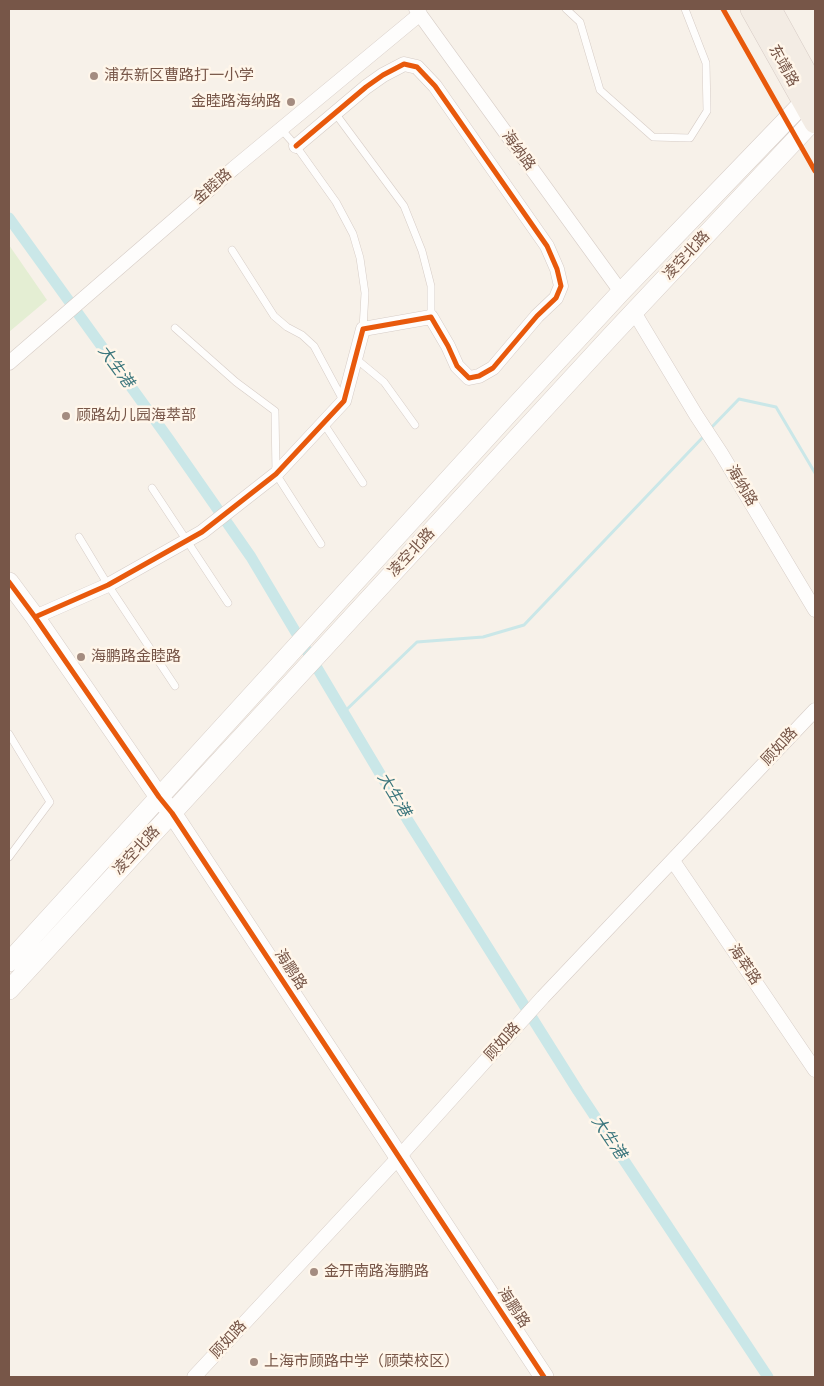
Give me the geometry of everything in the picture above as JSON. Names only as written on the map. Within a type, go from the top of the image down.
[{"type":"main road","name":"东靖路","points":[[751,9],[813,109]]},
{"type":"main road","name":"东靖路","points":[[771,9],[813,109]]},
{"type":"main road","name":"凌空北路","points":[[9,962],[621,292],[813,109]]},
{"type":"main road","name":"凌空北路","points":[[9,990],[634,312],[813,109]]},
{"type":"main road","name":"海鹏路","points":[[11,589],[35,617],[172,814],[544,1377]]},
{"type":"street","name":"金睦路","points":[[9,363],[418,12]]},
{"type":"street","name":"海纳路","points":[[418,12],[621,292]]},
{"type":"street","points":[[35,617],[108,585],[202,532],[276,474],[344,401],[363,328],[431,317],[457,366],[469,378],[479,376],[493,368],[537,316],[556,298],[561,286],[557,269],[547,246],[435,86],[416,67],[404,64],[382,75],[296,146]]},
{"type":"street","name":"海纳路","points":[[634,312],[815,610]]},
{"type":"street","name":"顾如路","points":[[194,1377],[399,1157],[543,998],[815,710]]},
{"type":"street","name":"海萃路","points":[[673,860],[815,1070]]},
{"type":"lane","points":[[566,9],[580,22],[600,90],[654,137],[690,138],[707,111],[706,63],[684,9]]},
{"type":"lane","points":[[334,113],[404,206],[422,251],[431,286],[431,317]]},
{"type":"lane","points":[[281,129],[296,146],[336,202],[353,234],[360,258],[365,293],[363,328]]},
{"type":"lane","points":[[232,250],[274,316],[287,327],[302,335],[314,346],[344,401]]},
{"type":"lane","points":[[175,328],[236,382],[275,411],[276,474],[321,544]]},
{"type":"lane","points":[[355,358],[384,382],[415,425]]},
{"type":"lane","points":[[324,424],[363,483]]},
{"type":"lane","points":[[152,488],[228,603]]},
{"type":"lane","points":[[79,537],[108,585],[175,686]]},
{"type":"lane","points":[[9,734],[50,802],[9,857]]},
{"type":"green space","points":[[9,245],[47,300],[9,332]]},
{"type":"waterway","name":"大生港","points":[[9,218],[168,438],[251,557],[407,819],[578,1091],[768,1377]]},
{"type":"waterway","points":[[710,429],[739,399],[776,407],[815,473]]},
{"type":"waterway","points":[[344,712],[417,642],[483,637],[524,625],[704,436]]},
{"type":"cycle path","points":[[723,9],[815,171]]},
{"type":"cycle path","points":[[35,617],[108,585],[202,532],[276,474],[344,401],[363,329],[431,317],[457,366],[469,378],[479,376],[493,368],[537,316],[556,298],[561,286],[557,269],[547,246],[435,86],[417,67],[404,64],[383,75],[296,146]]},
{"type":"cycle path","points":[[9,582],[172,813],[544,1377]]},
{"type":"place","name":"浦东新区曹路打一小学","points":[[94,76]]},
{"type":"place","name":"金睦路海纳路","points":[[291,102]]},
{"type":"place","name":"顾路幼儿园海萃部","points":[[66,416]]},
{"type":"place","name":"海鹏路金睦路","points":[[81,657]]},
{"type":"place","name":"金开南路海鹏路","points":[[314,1272]]},
{"type":"place","name":"上海市顾路中学（顾荣校区）","points":[[254,1362]]}]
